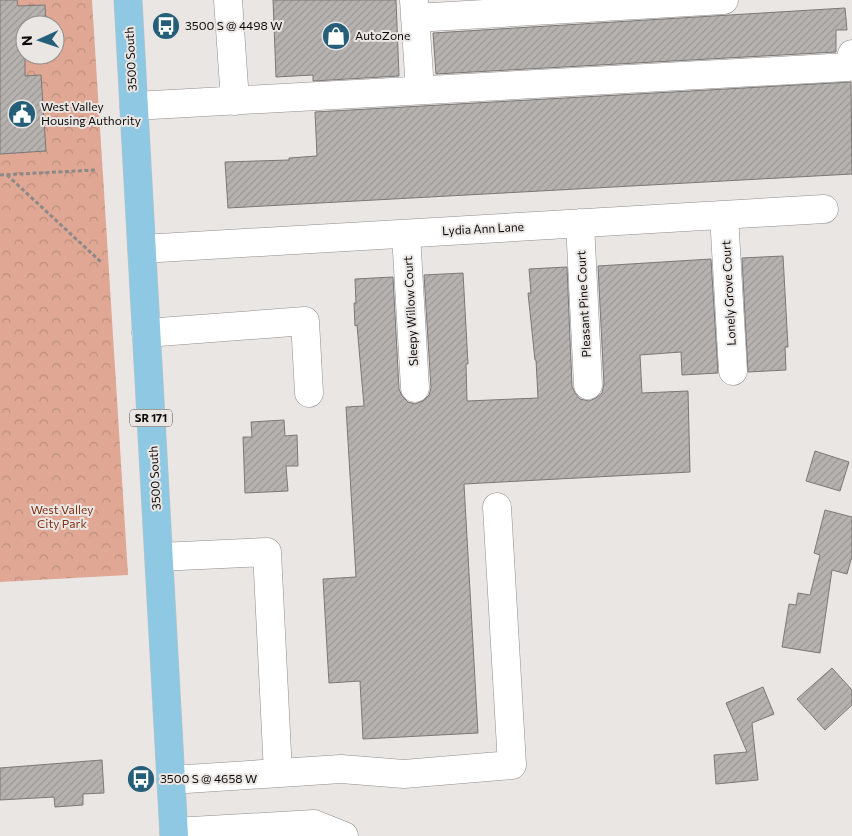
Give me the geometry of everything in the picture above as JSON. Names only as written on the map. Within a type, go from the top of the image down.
[{"type":"main road","name":"3500 South","points":[[128,0],[174,834]]},
{"type":"street","points":[[228,0],[235,101]]},
{"type":"street","points":[[420,90],[414,9],[724,0]]},
{"type":"street","points":[[134,106],[848,66],[852,54]]},
{"type":"street","name":"Lydia Ann Lane","points":[[142,249],[824,209]]},
{"type":"street","name":"Lonely Grove Court","points":[[724,215],[733,371]]},
{"type":"street","name":"Pleasant Pine Court","points":[[580,223],[588,385]]},
{"type":"street","name":"Sleepy Willow Court","points":[[406,234],[415,388]]},
{"type":"street","points":[[146,333],[305,322],[309,393]]},
{"type":"street","points":[[171,780],[341,769],[404,774],[512,765],[497,507]]},
{"type":"street","points":[[159,557],[267,552],[278,773]]},
{"type":"street","points":[[174,834],[314,824],[344,836]]},
{"type":"path","points":[[0,175],[96,170]]},
{"type":"path","points":[[7,175],[101,262]]},
{"type":"green space","name":"West Valley City Park","points":[[0,0],[92,0],[128,575],[0,582]]},
{"type":"building","name":"West Valley Housing Authority","points":[[0,0],[17,0],[18,6],[45,5],[46,15],[15,15],[15,65],[25,65],[25,76],[41,75],[46,151],[0,154]]},
{"type":"building","name":"AutoZone","points":[[273,0],[396,0],[399,76],[313,81],[313,75],[276,77]]},
{"type":"building","points":[[845,8],[847,30],[836,30],[836,52],[436,74],[433,33]]},
{"type":"building","points":[[851,82],[852,174],[228,208],[225,162],[289,160],[289,158],[317,156],[315,112]]},
{"type":"building","points":[[783,256],[788,347],[785,347],[786,370],[748,372],[742,258]]},
{"type":"building","points":[[711,259],[718,373],[682,375],[681,352],[640,355],[642,393],[688,391],[690,472],[464,484],[478,733],[363,739],[360,681],[329,683],[323,579],[356,577],[346,407],[364,406],[357,325],[355,326],[355,279],[393,277],[399,389],[402,396],[408,402],[415,404],[423,401],[429,395],[431,388],[424,275],[463,273],[468,364],[466,364],[467,401],[538,398],[536,360],[528,293],[531,293],[529,269],[567,267],[572,386],[580,399],[589,401],[602,393],[604,384],[598,266]]},
{"type":"building","points":[[284,420],[285,436],[297,435],[298,466],[286,466],[288,491],[245,493],[243,437],[252,437],[251,422]]},
{"type":"building","points":[[815,451],[849,462],[840,491],[806,481]]},
{"type":"building","points":[[825,510],[852,517],[852,556],[847,574],[832,570],[820,653],[782,647],[789,604],[796,605],[798,593],[810,595],[820,555],[814,553]]},
{"type":"building","points":[[832,668],[852,690],[852,705],[825,730],[797,699]]},
{"type":"building","points":[[763,687],[774,714],[752,723],[758,780],[716,784],[714,755],[747,752],[726,703]]},
{"type":"building","points":[[102,760],[104,793],[83,794],[83,805],[55,807],[54,797],[0,800],[0,768]]},
{"type":"place","name":"3500 S @ 4498 W","points":[[166,26]]},
{"type":"place","name":"AutoZone","points":[[336,36]]},
{"type":"place","name":"West Valley Housing Authority","points":[[22,114]]},
{"type":"place","name":"3500 S @ 4658 W","points":[[141,779]]}]
